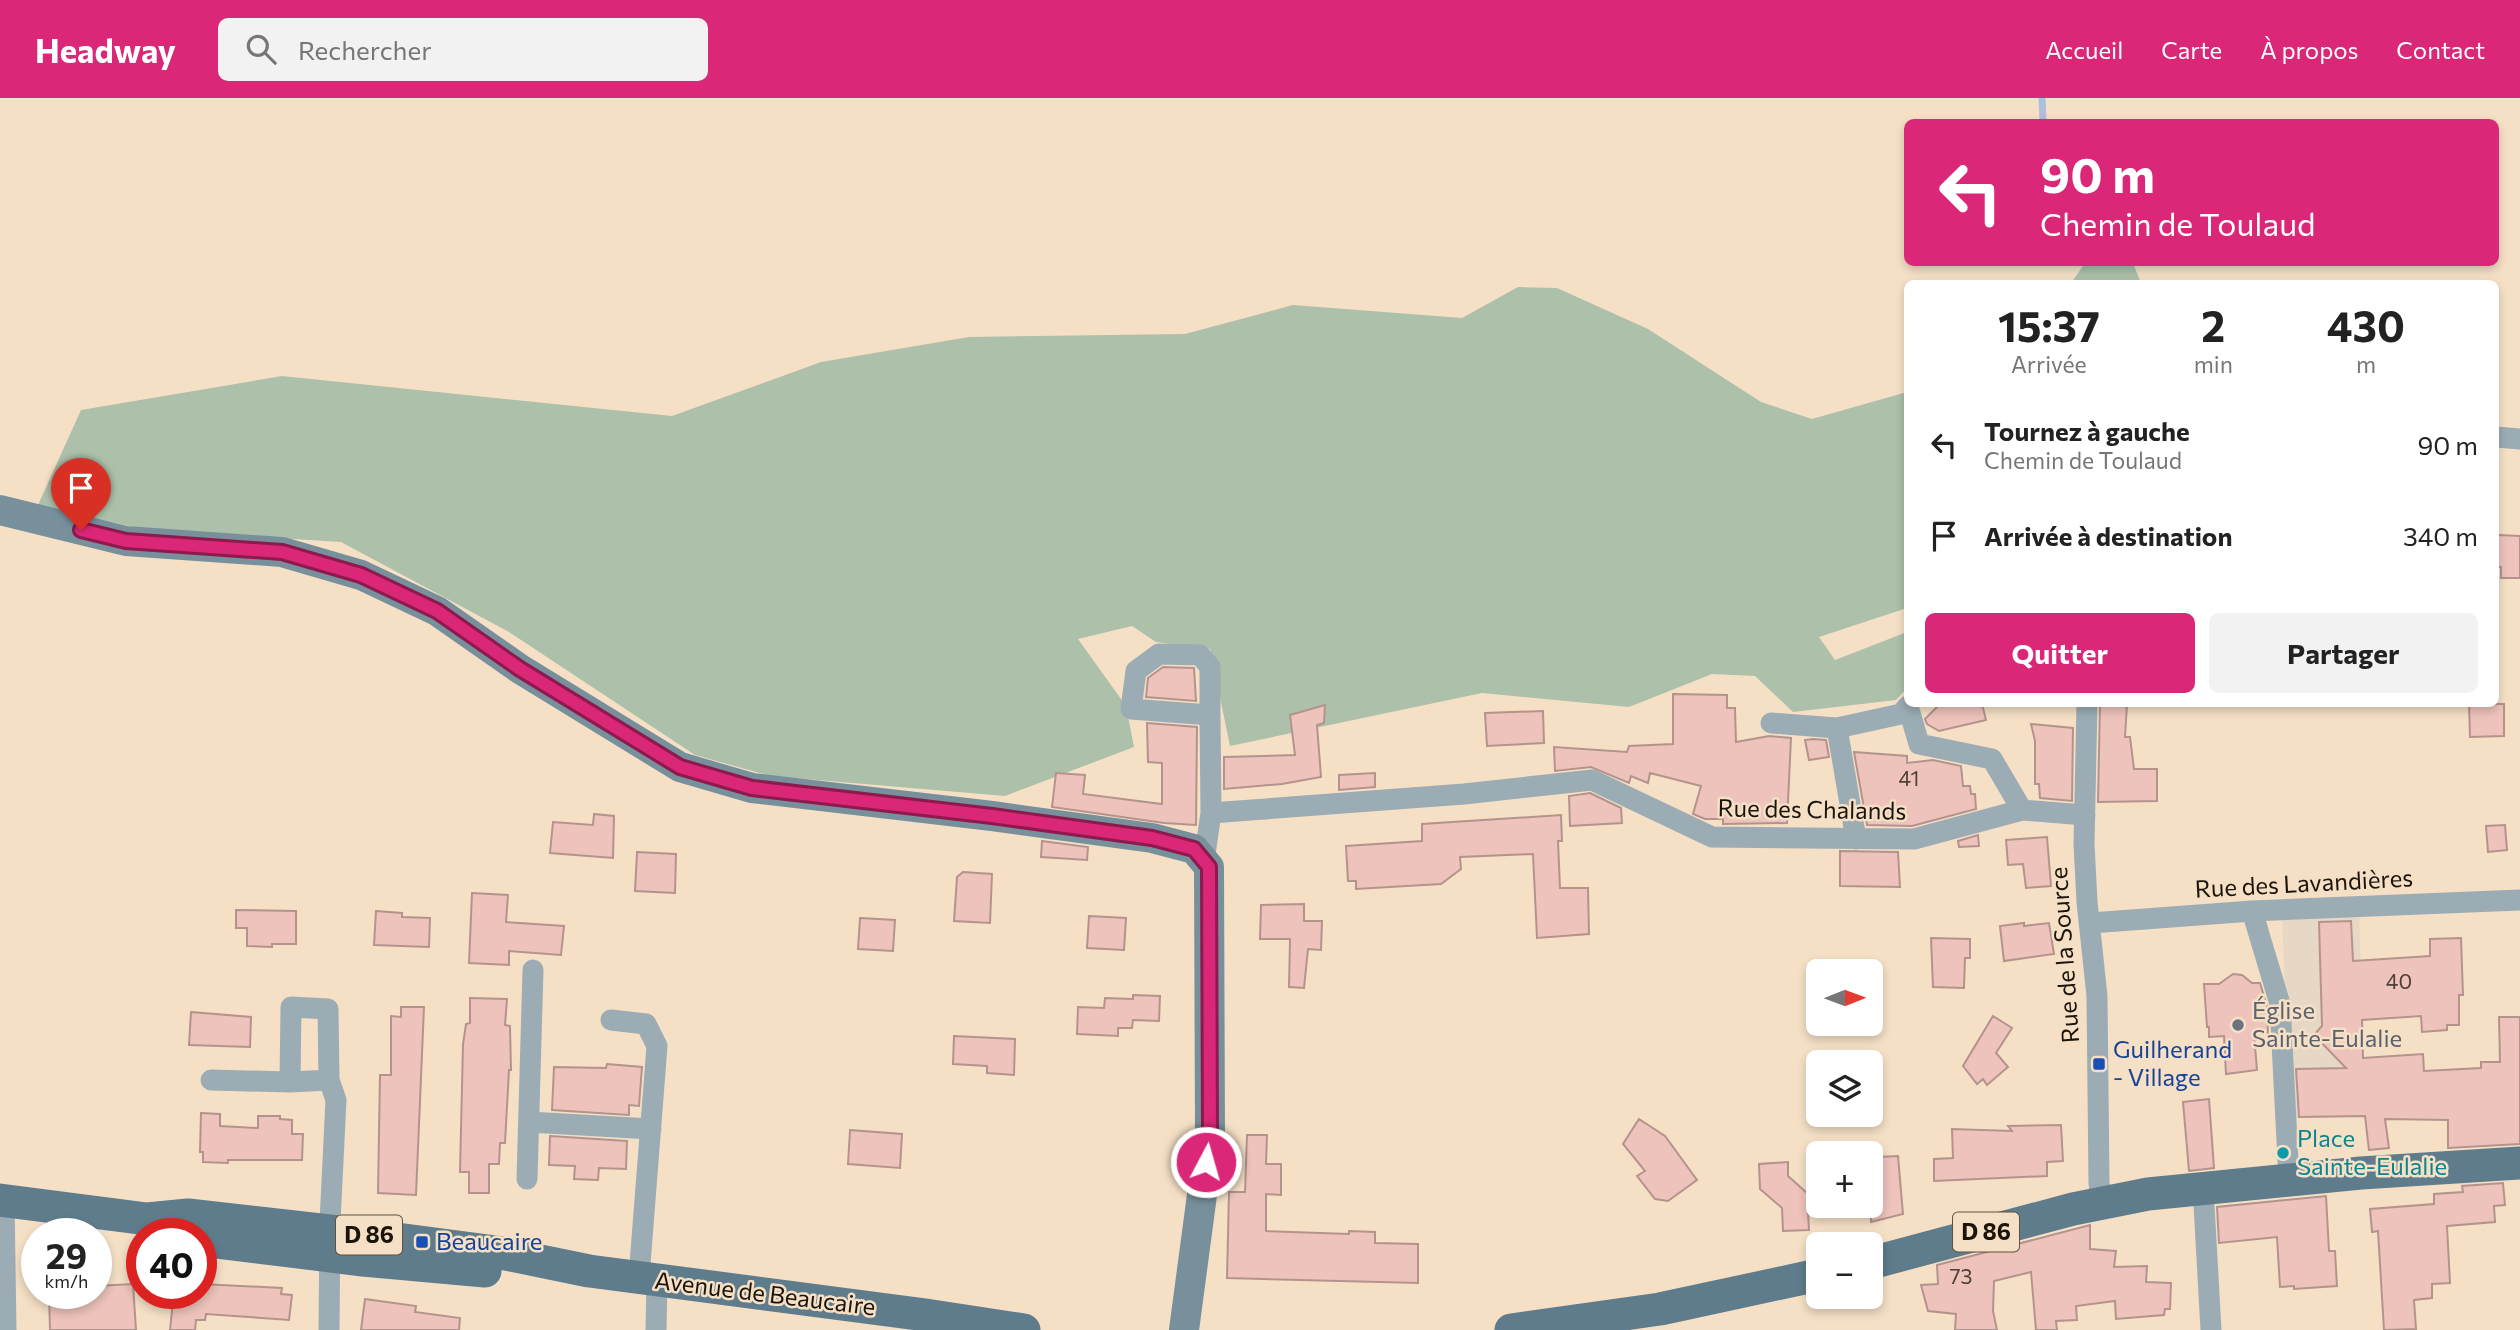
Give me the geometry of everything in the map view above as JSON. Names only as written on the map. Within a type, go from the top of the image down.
[{"type":"main road","name":"D 86","points":[[1883,1259],[2101,1202],[2212,1186],[2520,1163]]},
{"type":"main road","name":"Avenue de Beaucaire","points":[[2,1200],[138,1218]]},
{"type":"main road","name":"Avenue de Beaucaire","points":[[156,1218],[188,1215],[203,1218]]},
{"type":"main road","name":"Avenue de Beaucaire","points":[[217,1221],[481,1272],[589,1271],[1024,1330]]},
{"type":"main road","name":"Avenue de Beaucaire","points":[[217,1240],[329,1243]]},
{"type":"main road","points":[[1511,1330],[1660,1309],[1806,1278]]},
{"type":"street","points":[[2499,437],[2520,439]]},
{"type":"street","points":[[0,510],[126,541],[282,552],[361,575],[437,611],[520,669],[680,767],[752,788],[1152,838],[1194,849],[1209,867],[1210,1135],[1184,1330]]},
{"type":"street","points":[[1771,723],[1837,728],[1901,714],[1907,707]]},
{"type":"street","points":[[1910,707],[1919,744],[1992,759],[2022,810]]},
{"type":"street","name":"Rue de la Source","points":[[2087,707],[2087,902],[2097,996],[2101,1202]]},
{"type":"street","points":[[1203,861],[1211,813],[1210,715]]},
{"type":"street","points":[[1837,728],[1856,839]]},
{"type":"street","name":"Rue des Chalands","points":[[1211,813],[1464,794],[1592,780],[1712,837],[1914,839],[2022,810],[2085,815]]},
{"type":"street","name":"Rue des Lavandières","points":[[2091,923],[2252,911],[2520,900]]},
{"type":"street","points":[[2252,911],[2280,1004],[2288,1180]]},
{"type":"street","points":[[527,1179],[533,970]]},
{"type":"street","points":[[290,1082],[291,1007],[328,1009],[329,1080],[336,1100],[329,1243],[329,1330]]},
{"type":"street","points":[[611,1020],[646,1024],[657,1046],[651,1129],[648,1278],[656,1330]]},
{"type":"street","points":[[211,1080],[329,1080]]},
{"type":"street","points":[[528,1122],[651,1129]]},
{"type":"street","points":[[2211,1330],[2212,1186]]},
{"type":"street","points":[[2,1200],[6,1330]]},
{"type":"shaded area","points":[[2359,912],[2365,1093],[2347,1094],[2348,1117],[2290,1118],[2282,913]]},
{"type":"green space","points":[[2083,266],[2134,266],[2140,280],[2073,280]]},
{"type":"green space","points":[[1518,287],[1557,288],[1648,329],[1761,402],[1812,419],[1904,393],[1904,609],[1819,637],[1835,660],[1904,633],[1904,691],[1896,700],[1793,712],[1755,676],[1712,674],[1629,707],[1482,693],[1230,746],[1210,649],[1156,642],[1132,626],[1078,639],[1126,706],[1134,747],[1005,796],[770,776],[695,755],[509,632],[341,542],[147,530],[38,505],[81,410],[282,376],[672,416],[821,362],[969,337],[1185,334],[1293,305],[1462,318]]},
{"type":"building","points":[[2499,535],[2520,536],[2520,578],[2501,578]]},
{"type":"building","points":[[1163,667],[1194,668],[1196,701],[1146,697],[1148,678]]},
{"type":"building","points":[[1673,694],[1727,695],[1727,708],[1735,708],[1736,742],[1769,736],[1791,738],[1787,823],[1723,824],[1723,819],[1705,819],[1693,814],[1701,786],[1650,773],[1648,783],[1631,776],[1629,783],[1591,767],[1555,771],[1554,747],[1627,752],[1629,746],[1673,744]]},
{"type":"building","points":[[2499,704],[2504,704],[2504,736],[2470,737],[2469,707],[2499,707]]},
{"type":"building","points":[[1325,705],[1324,723],[1317,725],[1321,777],[1282,784],[1224,789],[1224,757],[1295,755],[1290,715]]},
{"type":"building","points":[[1937,707],[1983,707],[1986,720],[1939,731],[1927,724],[1925,719]]},
{"type":"building","points":[[2100,707],[2127,707],[2125,737],[2130,737],[2134,769],[2157,769],[2157,801],[2098,802]]},
{"type":"building","points":[[1543,711],[1544,743],[1487,746],[1485,713]]},
{"type":"building","points":[[1147,723],[1197,727],[1196,825],[1052,807],[1056,773],[1085,775],[1083,794],[1162,804],[1162,763],[1148,762]]},
{"type":"building","points":[[2031,724],[2073,728],[2072,801],[2040,798],[2039,784],[2035,784],[2035,741]]},
{"type":"building","points":[[1805,740],[1826,740],[1829,757],[1809,760]]},
{"type":"building","points":[[1854,752],[1907,756],[1907,763],[1933,760],[1961,766],[1963,786],[1970,786],[1971,794],[1975,794],[1976,809],[1912,826],[1867,825]]},
{"type":"building","points":[[1375,773],[1375,787],[1339,790],[1339,775]]},
{"type":"building","points":[[1590,793],[1621,808],[1622,823],[1570,826],[1569,796]]},
{"type":"building","points":[[594,814],[614,816],[613,858],[550,853],[553,822],[593,825]]},
{"type":"building","points":[[1561,815],[1562,841],[1558,841],[1560,888],[1588,888],[1589,934],[1537,938],[1533,854],[1460,857],[1461,869],[1441,884],[1356,889],[1356,881],[1348,881],[1346,846],[1422,841],[1422,824]]},
{"type":"building","points":[[2505,825],[2507,850],[2488,852],[2486,826]]},
{"type":"building","points":[[1978,835],[1979,846],[1959,847],[1958,841]]},
{"type":"building","points":[[2047,837],[2051,886],[2026,888],[2023,864],[2008,865],[2006,840]]},
{"type":"building","points":[[1042,841],[1088,847],[1087,860],[1041,857]]},
{"type":"building","points":[[1840,851],[1898,852],[1900,887],[1840,886]]},
{"type":"building","points":[[637,852],[676,854],[675,893],[635,891]]},
{"type":"building","points":[[963,872],[992,874],[990,923],[954,921],[957,877]]},
{"type":"building","points":[[472,893],[508,895],[506,922],[564,926],[561,955],[509,951],[509,965],[469,963]]},
{"type":"building","points":[[1304,904],[1304,921],[1322,921],[1321,950],[1308,949],[1304,988],[1289,987],[1290,939],[1260,939],[1261,905]]},
{"type":"building","points":[[236,910],[296,911],[296,944],[247,946],[247,928],[236,928]]},
{"type":"building","points":[[376,911],[402,913],[402,917],[430,918],[429,947],[374,945]]},
{"type":"building","points":[[1089,916],[1126,918],[1124,950],[1087,948]]},
{"type":"building","points":[[860,918],[895,920],[893,951],[858,949]]},
{"type":"building","points":[[2351,921],[2353,961],[2430,956],[2430,939],[2461,938],[2463,995],[2459,995],[2459,1025],[2447,1025],[2447,1030],[2422,1032],[2421,1016],[2362,1020],[2363,1058],[2423,1054],[2424,1071],[2481,1068],[2481,1062],[2500,1062],[2499,1017],[2520,1017],[2520,1144],[2448,1148],[2448,1120],[2385,1119],[2389,1148],[2369,1150],[2365,1116],[2299,1117],[2296,1069],[2346,1068],[2314,1035],[2322,1026],[2319,922]]},
{"type":"building","points":[[2024,923],[2024,926],[2049,923],[2054,954],[2004,961],[2000,926]]},
{"type":"building","points":[[1931,938],[1970,939],[1970,958],[1965,958],[1964,988],[1933,987]]},
{"type":"building","name":"Église Sainte-Eulalie","points":[[2233,974],[2242,975],[2252,983],[2260,983],[2267,1006],[2268,1033],[2254,1034],[2257,1070],[2226,1074],[2224,1036],[2209,1037],[2204,984],[2219,984]]},
{"type":"building","points":[[1133,995],[1160,996],[1159,1021],[1133,1020],[1132,1028],[1118,1028],[1118,1036],[1077,1034],[1078,1007],[1104,1008],[1105,998],[1133,999]]},
{"type":"building","points":[[470,998],[507,999],[505,1025],[510,1026],[511,1070],[505,1143],[500,1143],[499,1164],[489,1164],[489,1193],[469,1193],[469,1172],[460,1172],[463,1044],[466,1024],[470,1023]]},
{"type":"building","points":[[401,1007],[424,1007],[416,1195],[378,1193],[380,1075],[391,1075],[391,1016],[401,1017]]},
{"type":"building","points":[[191,1012],[251,1017],[250,1047],[189,1045]]},
{"type":"building","points":[[1993,1016],[2012,1028],[1996,1053],[2008,1067],[1987,1085],[1983,1079],[1977,1084],[1963,1066]]},
{"type":"building","points":[[954,1036],[1015,1039],[1014,1075],[987,1073],[987,1066],[953,1064]]},
{"type":"building","points":[[607,1064],[642,1067],[639,1106],[629,1105],[629,1115],[552,1110],[554,1067],[606,1068]]},
{"type":"building","points":[[2209,1099],[2214,1168],[2189,1171],[2183,1102]]},
{"type":"building","points":[[201,1113],[220,1114],[220,1126],[258,1128],[258,1116],[280,1116],[280,1119],[292,1120],[292,1134],[303,1134],[302,1160],[203,1162],[203,1152],[200,1152]]},
{"type":"building","points":[[1639,1119],[1665,1136],[1697,1180],[1668,1201],[1655,1199],[1637,1176],[1645,1171],[1623,1144]]},
{"type":"building","points":[[2061,1125],[2063,1161],[2047,1162],[2047,1176],[1934,1181],[1934,1159],[1953,1158],[1952,1129],[2012,1131],[2008,1126]]},
{"type":"building","points":[[850,1130],[902,1134],[900,1168],[848,1164]]},
{"type":"building","points":[[1247,1135],[1267,1135],[1266,1164],[1281,1164],[1281,1195],[1266,1194],[1266,1231],[1349,1234],[1349,1231],[1375,1232],[1375,1243],[1418,1244],[1418,1283],[1227,1278],[1229,1192],[1245,1192]]},
{"type":"building","points":[[550,1136],[627,1141],[626,1169],[599,1168],[598,1180],[574,1179],[575,1166],[549,1165]]},
{"type":"building","points":[[1898,1156],[1903,1214],[1871,1222],[1871,1218],[1883,1218],[1883,1157]]},
{"type":"building","points":[[1788,1162],[1788,1176],[1806,1192],[1809,1230],[1783,1231],[1782,1208],[1760,1189],[1759,1164]]},
{"type":"building","points":[[2503,1183],[2505,1205],[2494,1206],[2495,1222],[2447,1226],[2450,1283],[2432,1284],[2432,1298],[2414,1300],[2416,1329],[2384,1330],[2378,1231],[2372,1232],[2370,1209],[2434,1204],[2434,1194],[2463,1192],[2462,1186]]},
{"type":"building","points":[[2326,1196],[2329,1251],[2335,1251],[2337,1286],[2294,1289],[2294,1286],[2280,1287],[2277,1237],[2219,1243],[2217,1207]]},
{"type":"building","points":[[2090,1225],[2090,1249],[2116,1251],[2114,1267],[2147,1266],[2146,1282],[2171,1283],[2170,1309],[2165,1309],[2164,1315],[2116,1319],[2115,1301],[2076,1306],[2077,1320],[2056,1321],[2057,1330],[2036,1330],[2031,1272],[1994,1281],[1993,1311],[1997,1330],[1955,1330],[1956,1314],[1928,1311],[1921,1285],[1938,1284],[1937,1265]]},
{"type":"building","points":[[126,1284],[126,1309],[135,1309],[136,1330],[50,1330],[49,1309],[112,1309],[112,1285]]},
{"type":"building","points":[[217,1285],[282,1288],[281,1294],[292,1295],[289,1320],[206,1314],[205,1320],[196,1320],[195,1330],[170,1330],[172,1309],[217,1309]]},
{"type":"building","points":[[365,1299],[416,1306],[415,1312],[460,1318],[459,1330],[361,1330]]},
{"type":"waterway","points":[[2042,98],[2043,119]]},
{"type":"place","name":"Église Sainte-Eulalie","points":[[2238,1025]]},
{"type":"place","name":"Guilherand - Village","points":[[2099,1064]]},
{"type":"place","name":"Place Sainte-Eulalie","points":[[2283,1153]]},
{"type":"place","name":"Beaucaire","points":[[422,1242]]},
{"type":"route","points":[[81,530],[126,541],[282,552],[361,575],[437,611],[520,669],[680,767],[752,788],[1152,838],[1194,849],[1209,867],[1210,1135],[1206,1162]]}]
